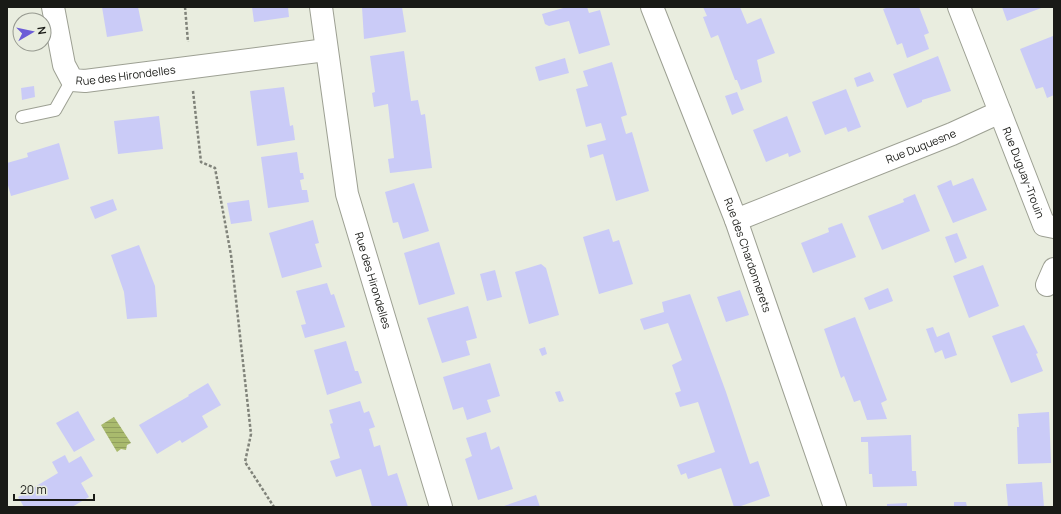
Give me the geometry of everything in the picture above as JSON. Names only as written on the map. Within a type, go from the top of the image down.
[{"type":"street","name":"Rue des Hirondelles","points":[[53,7],[64,65],[72,80],[85,81],[191,66],[326,50]]},
{"type":"street","name":"Rue des Hirondelles","points":[[321,7],[347,194],[441,507]]},
{"type":"street","name":"Rue des Chardonnerets","points":[[652,7],[736,220],[835,507]]},
{"type":"street","points":[[959,7],[1000,112]]},
{"type":"street","name":"Rue Duquesne","points":[[736,220],[952,134],[1000,112]]},
{"type":"street","name":"Rue Duguay-Trouin","points":[[1000,112],[1044,225],[1054,227]]},
{"type":"lane","points":[[22,117],[55,110],[72,80]]},
{"type":"path","points":[[185,7],[201,162],[215,168],[231,254],[251,434],[245,462],[274,507]]},
{"type":"shaded area","points":[[114,417],[131,443],[127,445],[126,450],[121,449],[117,452],[101,425]]},
{"type":"building","points":[[102,7],[138,7],[143,31],[107,37]]},
{"type":"building","points":[[252,7],[288,7],[289,17],[254,22]]},
{"type":"building","points":[[362,7],[402,7],[406,32],[364,39]]},
{"type":"building","points":[[567,7],[587,7],[589,13],[600,10],[610,45],[579,54],[569,21],[549,26],[545,24],[542,14]]},
{"type":"building","points":[[703,7],[740,7],[747,24],[761,18],[775,53],[757,60],[762,82],[741,90],[737,80],[735,80],[718,35],[711,38],[703,17],[707,16]]},
{"type":"building","points":[[889,7],[919,7],[929,33],[924,35],[929,49],[907,58],[902,43],[897,45],[883,9]]},
{"type":"building","points":[[1002,7],[1044,7],[1007,21]]},
{"type":"building","points":[[1053,36],[1054,95],[1047,98],[1043,87],[1036,89],[1020,49]]},
{"type":"building","points":[[404,51],[411,101],[418,100],[421,115],[425,114],[432,168],[390,173],[388,159],[394,158],[388,104],[374,107],[372,93],[375,92],[370,56]]},
{"type":"building","points":[[938,56],[951,91],[922,100],[922,102],[907,108],[893,74]]},
{"type":"building","points":[[565,58],[569,73],[539,81],[535,67]]},
{"type":"building","points":[[612,62],[627,115],[621,117],[626,134],[632,132],[649,191],[616,201],[603,154],[590,158],[587,145],[606,140],[601,123],[586,127],[576,89],[588,86],[583,71]]},
{"type":"building","points":[[870,72],[874,81],[857,87],[854,78]]},
{"type":"building","points":[[34,86],[35,97],[22,100],[21,88]]},
{"type":"building","points":[[284,87],[290,126],[293,125],[295,140],[257,146],[250,91]]},
{"type":"building","points":[[846,89],[861,127],[848,132],[846,127],[825,135],[812,102]]},
{"type":"building","points":[[737,92],[744,110],[732,115],[725,96]]},
{"type":"building","points":[[159,116],[163,149],[118,154],[114,121]]},
{"type":"building","points":[[787,116],[801,152],[789,157],[788,153],[766,162],[753,130]]},
{"type":"building","points":[[59,143],[69,179],[11,196],[7,182],[7,163],[28,157],[27,153]]},
{"type":"building","points":[[297,152],[300,173],[303,173],[304,179],[300,180],[302,190],[307,190],[309,202],[268,208],[261,157]]},
{"type":"building","points":[[973,178],[987,210],[953,223],[937,186],[951,180],[953,186]]},
{"type":"building","points":[[414,183],[429,231],[403,239],[398,222],[393,223],[385,192]]},
{"type":"building","points":[[915,194],[930,231],[882,250],[868,216],[904,202],[903,199]]},
{"type":"building","points":[[113,199],[117,210],[95,219],[90,207]]},
{"type":"building","points":[[249,200],[252,221],[231,224],[227,203]]},
{"type":"building","points":[[313,220],[319,243],[315,244],[322,267],[282,278],[269,233]]},
{"type":"building","points":[[842,223],[856,257],[813,273],[801,243],[829,232],[828,228]]},
{"type":"building","points":[[609,229],[613,242],[619,240],[633,284],[599,294],[583,237]]},
{"type":"building","points":[[957,233],[967,258],[955,263],[945,237]]},
{"type":"building","points":[[439,242],[455,294],[419,305],[404,253]]},
{"type":"building","points":[[139,245],[155,286],[157,317],[127,319],[124,292],[111,255]]},
{"type":"building","points":[[541,264],[546,268],[559,315],[529,324],[515,272]]},
{"type":"building","points":[[983,265],[999,306],[969,318],[953,276]]},
{"type":"building","points":[[495,270],[502,297],[487,301],[480,274]]},
{"type":"building","points":[[327,283],[331,295],[334,294],[345,327],[305,338],[301,325],[306,324],[296,291]]},
{"type":"building","points":[[888,288],[893,301],[869,310],[864,298]]},
{"type":"building","points":[[740,290],[749,315],[726,322],[717,297]]},
{"type":"building","points":[[690,294],[726,392],[750,464],[758,461],[770,496],[738,507],[734,507],[721,468],[688,479],[686,473],[681,475],[677,465],[715,452],[698,402],[680,407],[675,393],[681,391],[672,365],[682,360],[668,323],[644,330],[640,319],[664,312],[662,302]]},
{"type":"building","points":[[468,306],[477,338],[466,341],[470,355],[442,363],[427,318]]},
{"type":"building","points":[[855,317],[887,400],[881,403],[887,419],[867,420],[860,400],[854,402],[844,376],[841,378],[824,329]]},
{"type":"building","points":[[1024,325],[1038,353],[1036,354],[1043,371],[1011,383],[992,336]]},
{"type":"building","points":[[933,327],[937,337],[949,332],[957,355],[945,359],[942,350],[935,353],[926,329]]},
{"type":"building","points":[[346,341],[355,371],[358,371],[362,383],[327,395],[314,350]]},
{"type":"building","points":[[545,347],[547,354],[542,356],[539,349]]},
{"type":"building","points":[[490,363],[500,396],[487,400],[491,412],[467,420],[463,407],[453,410],[443,377]]},
{"type":"building","points":[[208,383],[221,405],[202,416],[208,427],[182,443],[180,440],[157,454],[139,425],[189,396],[188,395]]},
{"type":"building","points":[[560,391],[564,401],[559,402],[555,392]]},
{"type":"building","points":[[360,401],[364,413],[369,411],[375,427],[369,429],[374,447],[380,445],[388,476],[397,473],[408,507],[372,507],[361,469],[336,477],[330,461],[340,458],[330,424],[333,423],[329,410]]},
{"type":"building","points":[[78,411],[95,440],[74,452],[56,423]]},
{"type":"building","points":[[1049,412],[1051,463],[1018,464],[1018,414]]},
{"type":"building","points":[[486,432],[491,450],[499,446],[513,489],[478,500],[465,459],[472,456],[466,438]]},
{"type":"building","points":[[911,435],[912,471],[916,471],[917,486],[873,487],[872,474],[869,474],[868,442],[861,442],[861,437]]},
{"type":"building","points":[[65,455],[69,463],[81,456],[93,476],[81,483],[89,497],[72,507],[24,507],[18,497],[58,473],[52,462]]},
{"type":"building","points":[[1042,482],[1044,507],[1008,507],[1006,484]]},
{"type":"building","points":[[536,495],[540,507],[501,507]]},
{"type":"building","points":[[954,502],[966,502],[967,507],[954,507]]},
{"type":"building","points":[[907,503],[907,507],[887,507],[887,504]]}]
